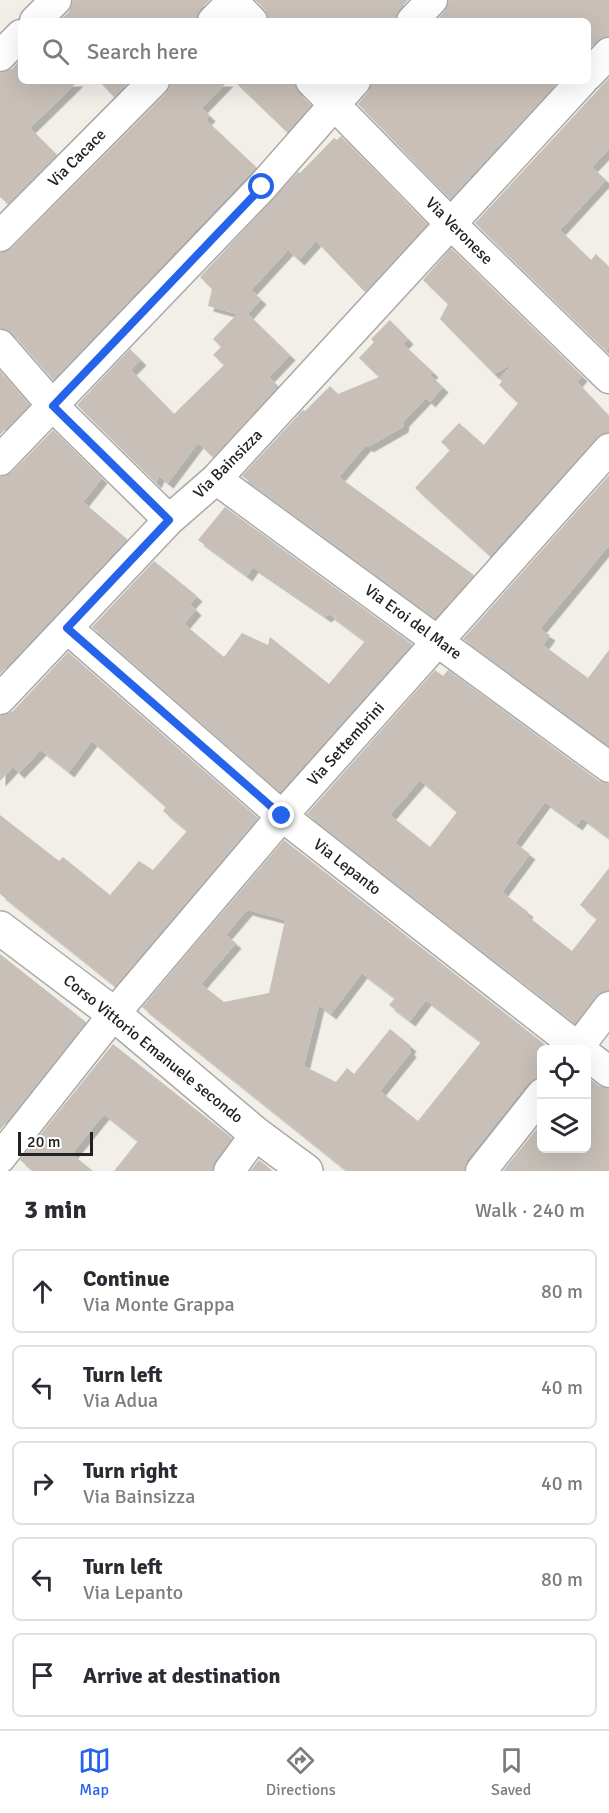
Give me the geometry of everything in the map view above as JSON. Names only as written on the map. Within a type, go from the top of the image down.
[{"type":"street","points":[[38,18],[56,0]]},
{"type":"street","points":[[415,18],[432,0]]},
{"type":"street","points":[[0,56],[18,38]]},
{"type":"street","points":[[591,72],[609,53]]},
{"type":"street","name":"Via Cacace","points":[[0,236],[151,84]]},
{"type":"street","name":"Via Veronese","points":[[314,84],[451,224],[609,378]]},
{"type":"street","points":[[0,460],[262,187],[333,103],[352,84]]},
{"type":"street","name":"Via Bainsizza","points":[[0,699],[169,520],[216,480],[579,84]]},
{"type":"street","points":[[0,345],[53,406],[169,520]]},
{"type":"street","name":"Via Settembrini","points":[[8,1162],[114,1014],[282,816],[609,449]]},
{"type":"street","name":"Via Eroi del Mare","points":[[216,480],[609,767]]},
{"type":"street","name":"Via Lepanto","points":[[67,628],[282,816],[574,1045]]},
{"type":"street","name":"Corso Vittorio Emanuele secondo","points":[[0,928],[114,1014],[256,1134],[306,1171]]},
{"type":"street","points":[[583,1045],[609,1007]]},
{"type":"street","name":"Via Lepanto","points":[[591,1058],[609,1072]]},
{"type":"street","points":[[481,1171],[538,1099]]},
{"type":"street","points":[[229,1171],[256,1134]]},
{"type":"building","points":[[73,0],[210,0],[200,9],[197,18],[62,18],[69,12]]},
{"type":"building","points":[[255,0],[408,0],[399,10],[396,18],[268,18],[265,9]]},
{"type":"building","points":[[449,0],[609,0],[609,36],[597,41],[591,47],[591,18],[439,18],[445,11]]},
{"type":"building","points":[[18,62],[18,84],[75,84],[30,128],[57,155],[8,204],[0,197],[0,73],[12,69]]},
{"type":"building","points":[[609,78],[609,149],[592,167],[606,180],[560,230],[591,260],[596,254],[609,267],[609,348],[606,351],[475,223]]},
{"type":"building","points":[[102,84],[127,84],[114,97]]},
{"type":"building","points":[[170,84],[225,84],[202,108],[210,116],[206,120],[256,167],[53,380],[13,334],[0,328],[0,253],[12,248],[166,93]]},
{"type":"building","points":[[237,84],[295,84],[298,93],[311,105],[287,132]]},
{"type":"building","points":[[371,84],[556,84],[450,199],[358,104],[368,92]]},
{"type":"building","points":[[341,136],[427,224],[365,292],[316,241],[299,260],[288,250],[251,290],[261,299],[248,314],[290,355],[269,377],[278,386],[213,457],[198,443],[168,483],[159,476],[156,483],[77,405],[130,349],[141,360],[131,370],[174,414],[224,365],[213,355],[221,347],[213,339],[237,314],[208,306],[212,289],[200,277],[298,172],[300,173],[334,138],[337,140]]},
{"type":"building","points":[[451,248],[582,376],[577,382],[609,416],[609,432],[596,438],[490,556],[415,488],[450,450],[441,442],[459,423],[484,445],[518,403],[499,385],[502,381],[499,379],[514,363],[494,374],[440,319],[448,304],[423,280]]},
{"type":"building","points":[[390,320],[408,339],[403,344],[433,372],[430,375],[443,387],[430,402],[426,398],[404,421],[403,427],[368,447],[366,445],[339,477],[474,575],[435,618],[242,476],[303,410],[305,411],[330,386],[338,394],[379,377],[359,358],[374,342],[371,339]]},
{"type":"building","points":[[0,371],[29,405],[0,435]]},
{"type":"building","points":[[53,430],[102,478],[83,502],[127,539],[0,674],[0,477],[12,472]]},
{"type":"building","points":[[609,475],[609,545],[540,629],[550,635],[543,645],[588,678],[609,650],[609,746],[463,639]]},
{"type":"building","points":[[225,507],[412,644],[280,792],[92,627],[154,561],[197,596],[190,604],[196,610],[184,624],[224,657],[242,633],[268,645],[270,637],[329,684],[365,641],[329,614],[326,617],[253,567],[247,576],[198,540]]},
{"type":"building","points":[[68,652],[258,818],[115,986],[0,894],[0,815],[59,861],[63,857],[110,895],[139,861],[153,870],[187,831],[163,811],[166,807],[92,741],[69,772],[41,750],[19,773],[13,767],[0,781],[0,716],[13,711]]},
{"type":"building","points":[[435,670],[443,676],[448,670],[599,781],[609,784],[609,838],[582,818],[577,825],[545,802],[515,843],[530,854],[502,892],[528,912],[526,915],[572,951],[597,919],[580,905],[609,868],[609,990],[596,996],[575,1023],[307,814]],"holes":[[[420,780],[457,812],[430,847],[390,815]]]},
{"type":"building","points":[[284,840],[546,1045],[537,1045],[537,1079],[528,1083],[467,1160],[464,1171],[347,1171],[142,1007]],"holes":[[[247,910],[285,920],[269,993],[224,1002],[201,984],[236,943],[226,935]],[[362,973],[395,998],[389,1005],[410,1021],[426,1000],[481,1042],[418,1121],[380,1091],[411,1052],[409,1049],[411,1046],[390,1029],[354,1074],[347,1068],[336,1082],[304,1066],[319,1005],[331,1014]]]},
{"type":"building","points":[[0,954],[86,1022],[0,1130]]},
{"type":"building","points":[[113,1044],[232,1138],[215,1161],[212,1171],[114,1171],[138,1141],[104,1114],[72,1154],[93,1171],[33,1171],[20,1160]]},
{"type":"building","points":[[591,1080],[599,1086],[609,1089],[609,1171],[503,1171],[537,1128],[537,1153],[591,1153]]},
{"type":"building","points":[[259,1160],[273,1171],[250,1171]]},
{"type":"route","points":[[262,187],[53,406],[169,520],[67,628],[282,816]]}]
